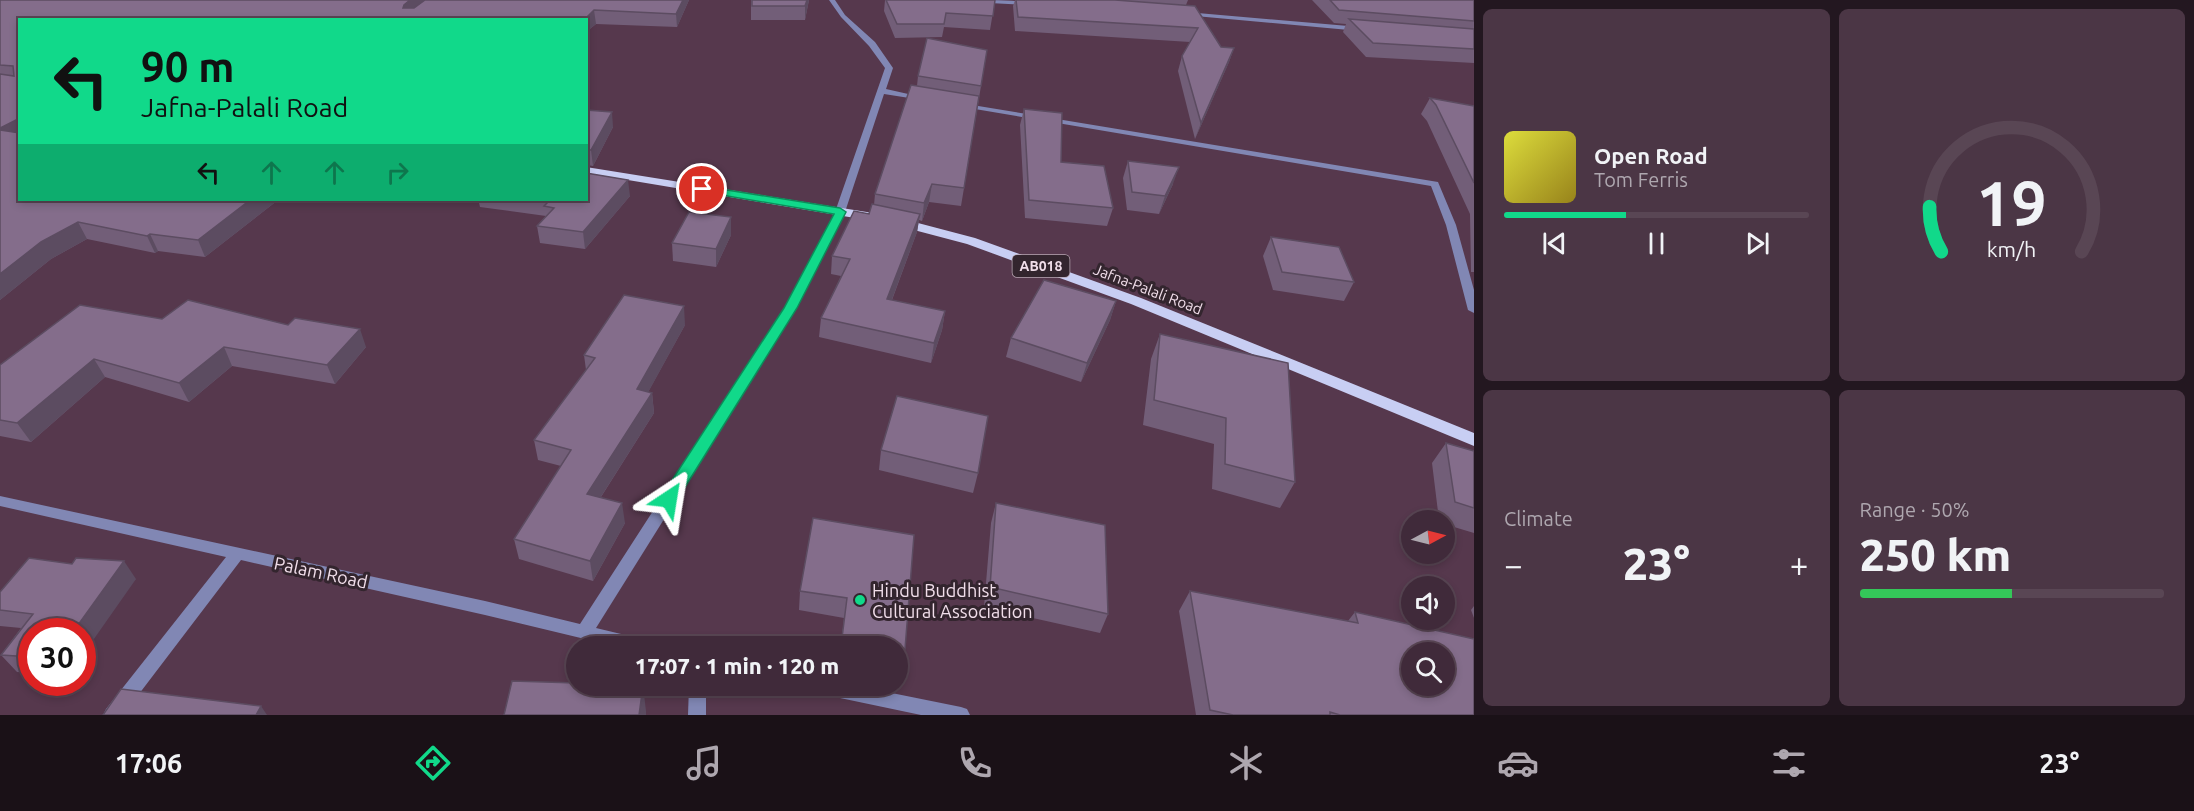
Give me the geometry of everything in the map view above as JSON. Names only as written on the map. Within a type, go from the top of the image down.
[{"type":"main road","name":"Jafna-Palali Road","points":[[588,170],[907,223],[971,241],[1136,301],[1474,440]]},
{"type":"street","points":[[584,632],[790,308],[840,212],[889,68],[872,44],[843,16],[832,0]]},
{"type":"street","points":[[970,0],[1033,3]]},
{"type":"street","points":[[1182,14],[1368,29]]},
{"type":"street","points":[[882,91],[929,99]]},
{"type":"street","points":[[953,103],[1435,184],[1450,225],[1474,310]]},
{"type":"street","name":"Palam Road","points":[[0,501],[601,636]]},
{"type":"street","points":[[112,715],[237,554]]},
{"type":"street","points":[[697,715],[698,696]]},
{"type":"street","points":[[869,696],[961,715]]},
{"type":"building","points":[[0,0],[410,0],[403,8],[414,8],[425,0],[683,0],[676,14],[594,10],[586,18],[18,18],[18,119],[0,128],[0,74],[14,76],[13,66],[0,65]]},
{"type":"building","points":[[752,0],[807,0],[805,6],[752,6]]},
{"type":"building","points":[[886,0],[995,0],[993,16],[946,13],[944,24],[897,24]]},
{"type":"building","points":[[1016,0],[1115,0],[1195,6],[1221,47],[1234,48],[1201,123],[1182,56],[1198,28],[1018,17]]},
{"type":"building","points":[[1330,0],[1474,0],[1474,21],[1339,10]]},
{"type":"building","points":[[1349,19],[1474,29],[1474,49],[1373,43]]},
{"type":"building","points":[[927,38],[987,50],[981,86],[918,76]]},
{"type":"building","points":[[911,85],[979,96],[964,188],[932,184],[924,203],[875,194]]},
{"type":"building","points":[[1430,98],[1474,106],[1474,183],[1436,105]]},
{"type":"building","points":[[1024,109],[1062,113],[1061,162],[1104,166],[1113,208],[1029,200]]},
{"type":"building","points":[[588,110],[612,112],[591,150],[588,150]]},
{"type":"building","points":[[0,130],[18,133],[18,201],[249,201],[198,240],[150,234],[147,236],[78,222],[41,242],[0,274]]},
{"type":"building","points":[[1128,161],[1179,167],[1165,196],[1132,192]]},
{"type":"building","points":[[588,173],[628,180],[583,232],[537,226],[554,208],[544,206],[549,201],[588,201]]},
{"type":"building","points":[[872,204],[920,214],[887,299],[945,311],[934,343],[821,318],[850,259],[832,256],[854,211],[869,214]]},
{"type":"building","points":[[689,212],[731,217],[716,249],[672,243]]},
{"type":"building","points":[[1271,237],[1339,247],[1354,282],[1282,272]]},
{"type":"building","points":[[1044,280],[1116,301],[1087,363],[1011,338]]},
{"type":"building","points":[[624,295],[684,306],[637,389],[652,393],[587,494],[622,503],[590,561],[514,539],[571,450],[534,440],[595,358],[584,355]]},
{"type":"building","points":[[188,300],[288,325],[295,318],[360,329],[327,365],[224,347],[179,383],[94,359],[17,423],[0,420],[0,365],[80,305],[162,319]]},
{"type":"building","points":[[1160,334],[1288,363],[1295,482],[1225,464],[1226,418],[1154,400]]},
{"type":"building","points":[[897,396],[988,416],[978,473],[881,450]]},
{"type":"building","points":[[1446,443],[1474,451],[1474,508],[1455,502]]},
{"type":"building","points":[[996,503],[1105,525],[1108,614],[990,587]]},
{"type":"building","points":[[813,518],[914,535],[906,636],[842,636],[847,598],[800,591]]},
{"type":"building","points":[[29,558],[72,564],[76,558],[124,561],[83,618],[30,618],[33,614],[0,610],[0,592]]},
{"type":"building","points":[[1190,591],[1358,623],[1355,612],[1401,622],[1401,630],[1434,630],[1474,639],[1474,715],[1340,715],[1330,712],[1330,715],[1233,715],[1210,710]]},
{"type":"building","points":[[18,633],[18,656],[1,655]]},
{"type":"building","points":[[512,681],[566,683],[566,696],[642,696],[639,715],[504,715]]},
{"type":"building","points":[[121,689],[261,706],[256,715],[103,715]]},
{"type":"place","name":"Hindu Buddhist Cultural Association","points":[[860,600]]},
{"type":"route","points":[[669,499],[790,308],[840,212],[702,189]]}]
